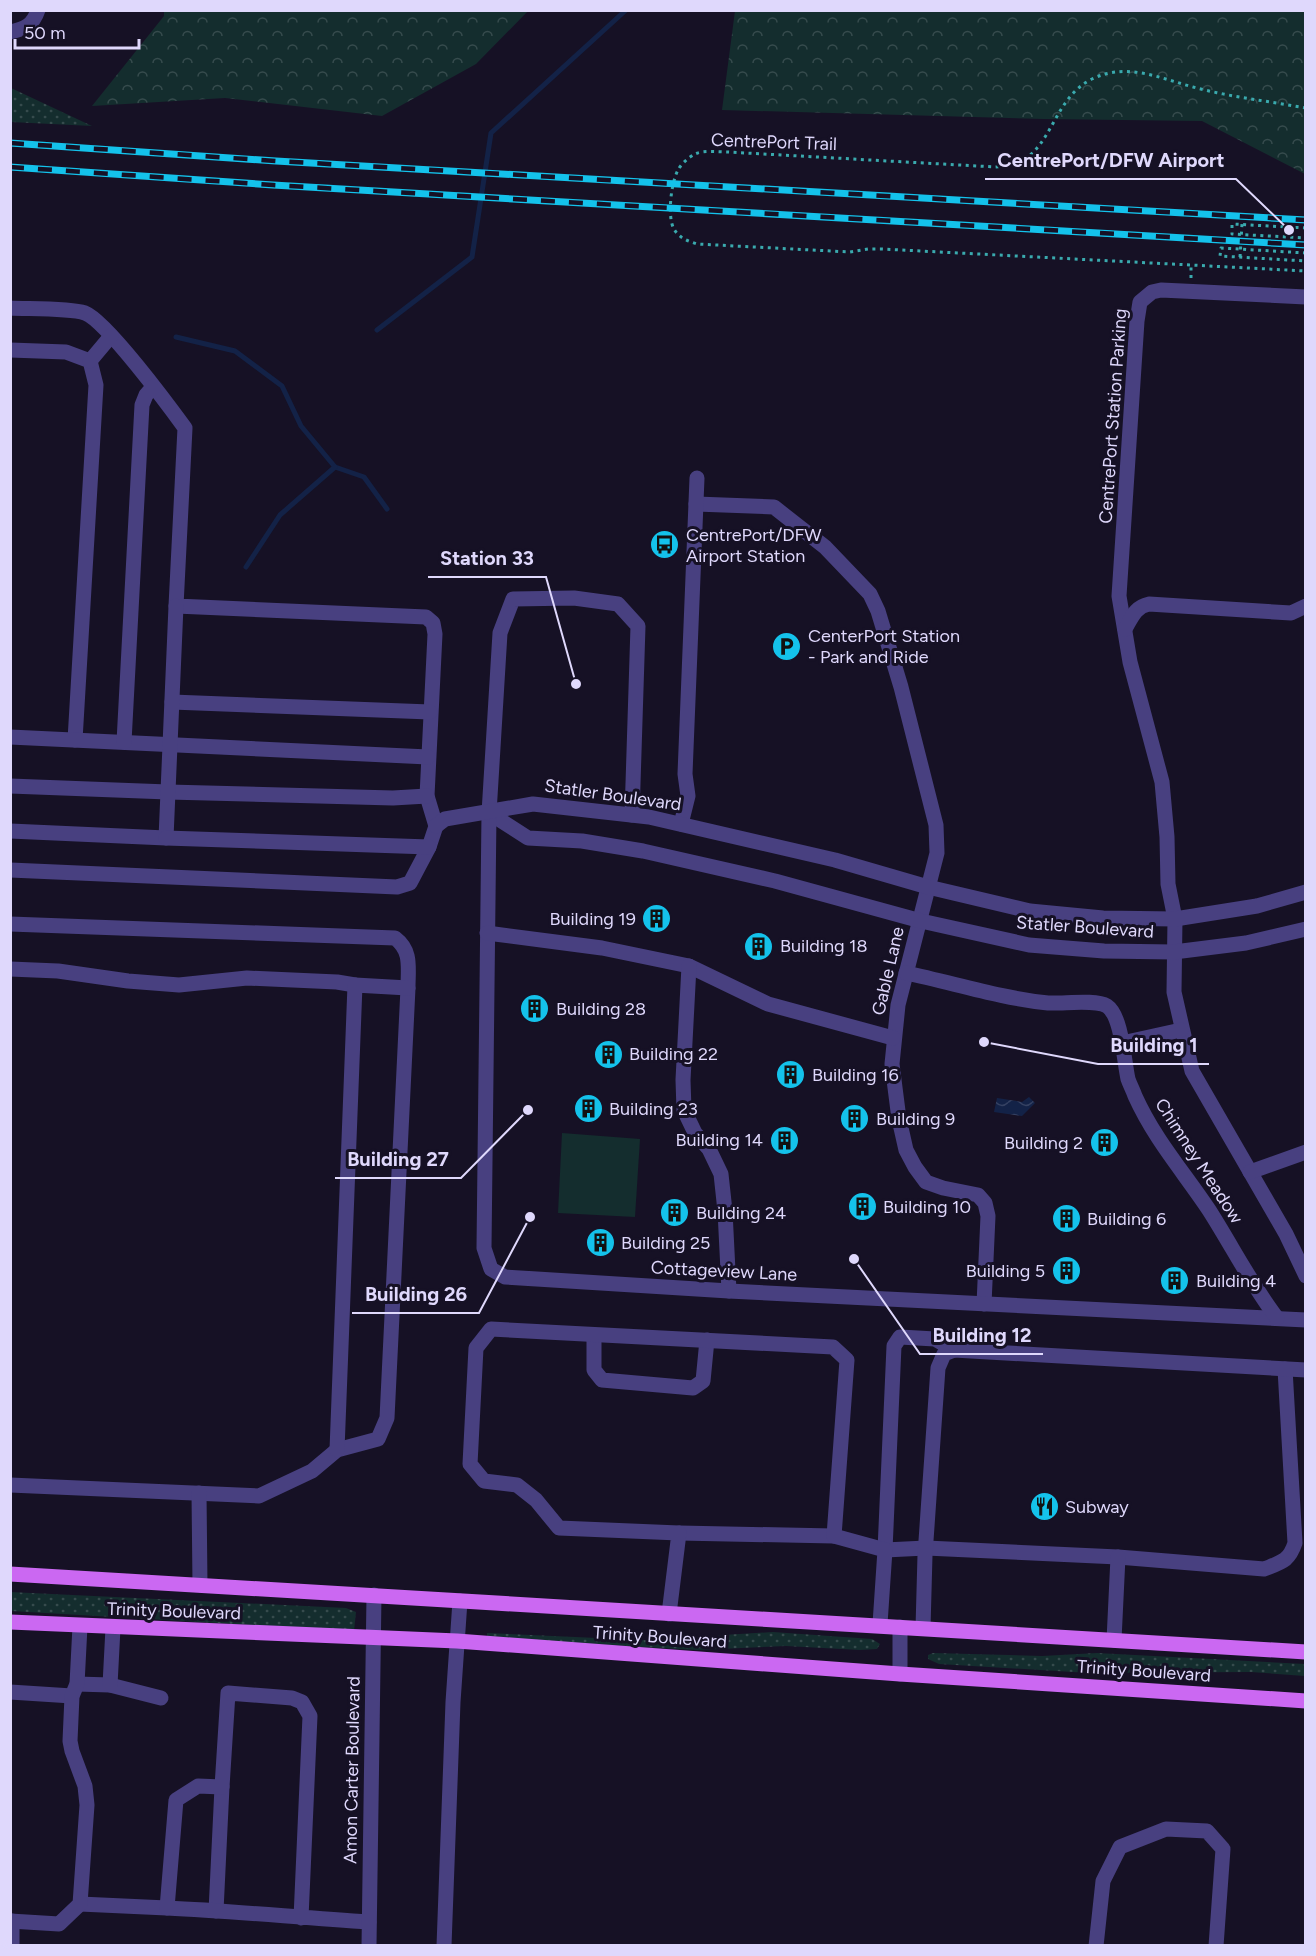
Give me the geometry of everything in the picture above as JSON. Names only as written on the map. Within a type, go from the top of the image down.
[{"type":"main road","name":"Trinity Boulevard","points":[[10,1574],[669,1614],[880,1624],[1305,1652]]},
{"type":"main road","name":"Trinity Boulevard","points":[[10,1622],[457,1641],[1305,1701]]},
{"type":"street","points":[[10,32],[21,30],[34,22],[38,10]]},
{"type":"street","name":"CentrePort Station Parking","points":[[1305,297],[1161,290],[1152,292],[1140,302],[1119,596],[1130,662],[1162,783],[1168,884],[1175,919],[1174,992],[1192,1071],[1286,1234],[1305,1276]]},
{"type":"street","points":[[10,308],[81,312],[95,319],[185,428],[166,838]]},
{"type":"street","points":[[90,361],[111,336]]},
{"type":"street","points":[[10,350],[66,352],[90,361]]},
{"type":"street","points":[[75,740],[96,385],[90,361]]},
{"type":"street","points":[[124,742],[141,405],[153,387]]},
{"type":"street","points":[[681,825],[688,796],[685,774],[697,478]]},
{"type":"street","name":"Gable Lane","points":[[696,504],[774,507],[825,547],[870,594],[878,611],[901,687],[936,825],[937,853],[898,1005],[893,1038],[892,1064],[899,1119],[906,1150],[926,1182],[978,1195],[985,1203],[988,1216],[984,1304]]},
{"type":"street","name":"Cottageview Lane","points":[[632,815],[638,626],[618,604],[574,598],[513,599],[500,633],[489,813],[484,1248],[491,1269],[505,1277],[729,1291],[1305,1320]]},
{"type":"street","points":[[1125,628],[1134,612],[1141,606],[1149,604],[1291,613],[1305,606]]},
{"type":"street","points":[[10,870],[397,888],[410,883],[429,847],[435,826],[428,796],[435,634],[433,623],[426,617],[176,606]]},
{"type":"street","points":[[172,702],[430,712]]},
{"type":"street","points":[[10,737],[428,757]]},
{"type":"street","points":[[10,786],[393,798],[428,796]]},
{"type":"street","name":"Statler Boulevard","points":[[489,813],[533,804],[632,815],[835,860],[928,887],[1030,911],[1103,918],[1175,919],[1257,906],[1305,892]]},
{"type":"street","points":[[435,826],[445,819],[489,813]]},
{"type":"street","name":"Statler Boulevard","points":[[489,813],[528,838],[582,841],[643,851],[775,880],[921,921],[1029,945],[1104,951],[1174,952],[1246,943],[1305,929]]},
{"type":"street","points":[[10,831],[429,847]]},
{"type":"street","points":[[10,924],[395,938],[403,944],[407,952],[408,988],[387,1418],[378,1439],[337,1450],[312,1471],[259,1496],[10,1485]]},
{"type":"street","points":[[487,933],[602,948],[689,966],[768,1004],[893,1038]]},
{"type":"street","points":[[689,966],[683,1080],[684,1110],[695,1133],[709,1149],[721,1174],[729,1291]]},
{"type":"street","points":[[10,969],[58,971],[128,981],[179,985],[247,978],[408,988]]},
{"type":"street","name":"Chimney Meadow","points":[[906,973],[957,983],[1000,996],[1050,1003],[1093,1003],[1106,1006],[1115,1015],[1129,1082],[1145,1117],[1177,1168],[1208,1209],[1258,1294],[1276,1318]]},
{"type":"street","points":[[337,1450],[355,985]]},
{"type":"street","points":[[1122,1043],[1181,1030]]},
{"type":"street","points":[[1250,1172],[1305,1154]]},
{"type":"street","points":[[834,1536],[847,1360],[833,1347],[491,1329],[476,1348],[470,1464],[484,1480],[517,1485],[536,1500],[559,1528],[834,1536],[885,1550],[926,1548],[1118,1557],[1264,1569],[1279,1564],[1290,1556],[1295,1543],[1285,1369]]},
{"type":"street","points":[[594,1335],[594,1370],[602,1380],[693,1388],[703,1381],[707,1340]]},
{"type":"street","points":[[880,1624],[894,1346],[900,1337],[935,1340],[954,1350],[1305,1370]]},
{"type":"street","points":[[923,1628],[938,1368],[944,1354],[954,1350]]},
{"type":"street","points":[[199,1493],[200,1585]]},
{"type":"street","points":[[669,1614],[679,1533]]},
{"type":"street","points":[[1114,1640],[1118,1557]]},
{"type":"street","name":"Amon Carter Boulevard","points":[[369,1946],[374,1595]]},
{"type":"street","points":[[444,1946],[453,1701],[460,1601]]},
{"type":"street","points":[[12,1946],[11,1921],[59,1924],[80,1904],[87,1805],[85,1786],[70,1741],[80,1626]]},
{"type":"street","points":[[900,1627],[900,1674]]},
{"type":"street","points":[[110,1685],[113,1628]]},
{"type":"street","points":[[10,1692],[75,1690],[110,1685],[161,1698]]},
{"type":"street","points":[[216,1911],[228,1693],[292,1698],[302,1702],[310,1716],[301,1918]]},
{"type":"street","points":[[167,1908],[176,1800],[198,1786],[222,1787]]},
{"type":"street","points":[[1096,1946],[1103,1881],[1120,1846],[1166,1829],[1207,1831],[1223,1849],[1216,1946]]},
{"type":"street","points":[[80,1904],[369,1922]]},
{"type":"path","name":"CentrePort Trail","points":[[1305,108],[1193,87],[1159,75],[1124,71],[1093,78],[1079,87],[1066,100],[1038,147],[1025,159],[1012,165],[995,167],[728,152],[697,153],[686,160],[678,170],[672,193],[670,219],[675,231],[684,240],[697,244],[850,252],[882,249],[1305,271]]},
{"type":"path","points":[[1305,228],[1232,224],[1232,234],[1305,238]]},
{"type":"path","points":[[1240,257],[1242,224]]},
{"type":"path","points":[[1305,253],[1221,248],[1220,256],[1305,261]]},
{"type":"green space","points":[[164,10],[528,11],[476,64],[382,116],[225,98],[92,106],[164,16]]},
{"type":"green space","points":[[735,11],[1305,11],[1305,174],[1202,121],[722,110]]},
{"type":"green space","points":[[11,88],[92,126],[11,122]]},
{"type":"green space","points":[[562,1133],[640,1139],[635,1217],[558,1213]]},
{"type":"green space","points":[[10,1592],[346,1608],[356,1612],[354,1631],[11,1611]]},
{"type":"green space","points":[[773,1632],[872,1639],[880,1644],[877,1649],[860,1650],[786,1646],[697,1650],[487,1638],[487,1633],[664,1641]]},
{"type":"green space","points":[[933,1653],[1042,1656],[1097,1653],[1305,1664],[1305,1676],[1251,1672],[1089,1673],[939,1664],[928,1659],[928,1655]]},
{"type":"water","points":[[1029,1097],[1035,1103],[1022,1116],[994,1112],[997,1098],[1022,1102]]},
{"type":"waterway","points":[[377,330],[472,257],[491,133],[626,10]]},
{"type":"waterway","points":[[176,337],[235,351],[282,386],[301,426],[335,467],[364,477],[387,509]]},
{"type":"waterway","points":[[246,567],[280,515],[335,467]]},
{"type":"railway","points":[[10,143],[276,161],[1306,220]]},
{"type":"railway","points":[[10,167],[273,185],[1306,245]]},
{"type":"place","name":"CentrePort/DFW Airport","points":[[1289,230]]},
{"type":"place","name":"CentrePort/DFW Airport Station","points":[[665,545]]},
{"type":"place","name":"CenterPort Station - Park and Ride","points":[[787,646]]},
{"type":"place","name":"Station 33","points":[[576,684]]},
{"type":"place","name":"Building 19","points":[[657,919]]},
{"type":"place","name":"Building 18","points":[[759,946]]},
{"type":"place","name":"Building 28","points":[[535,1009]]},
{"type":"place","name":"Building 1","points":[[984,1042]]},
{"type":"place","name":"Building 22","points":[[608,1054]]},
{"type":"place","name":"Building 16","points":[[791,1075]]},
{"type":"place","name":"Building 23","points":[[588,1109]]},
{"type":"place","name":"Building 27","points":[[528,1110]]},
{"type":"place","name":"Building 9","points":[[855,1119]]},
{"type":"place","name":"Building 14","points":[[784,1140]]},
{"type":"place","name":"Building 2","points":[[1104,1143]]},
{"type":"place","name":"Building 10","points":[[862,1207]]},
{"type":"place","name":"Building 24","points":[[675,1213]]},
{"type":"place","name":"Building 26","points":[[530,1217]]},
{"type":"place","name":"Building 6","points":[[1066,1219]]},
{"type":"place","name":"Building 25","points":[[600,1243]]},
{"type":"place","name":"Building 12","points":[[854,1259]]},
{"type":"place","name":"Building 5","points":[[1066,1271]]},
{"type":"place","name":"Building 4","points":[[1175,1281]]},
{"type":"place","name":"Subway","points":[[1044,1507]]}]
